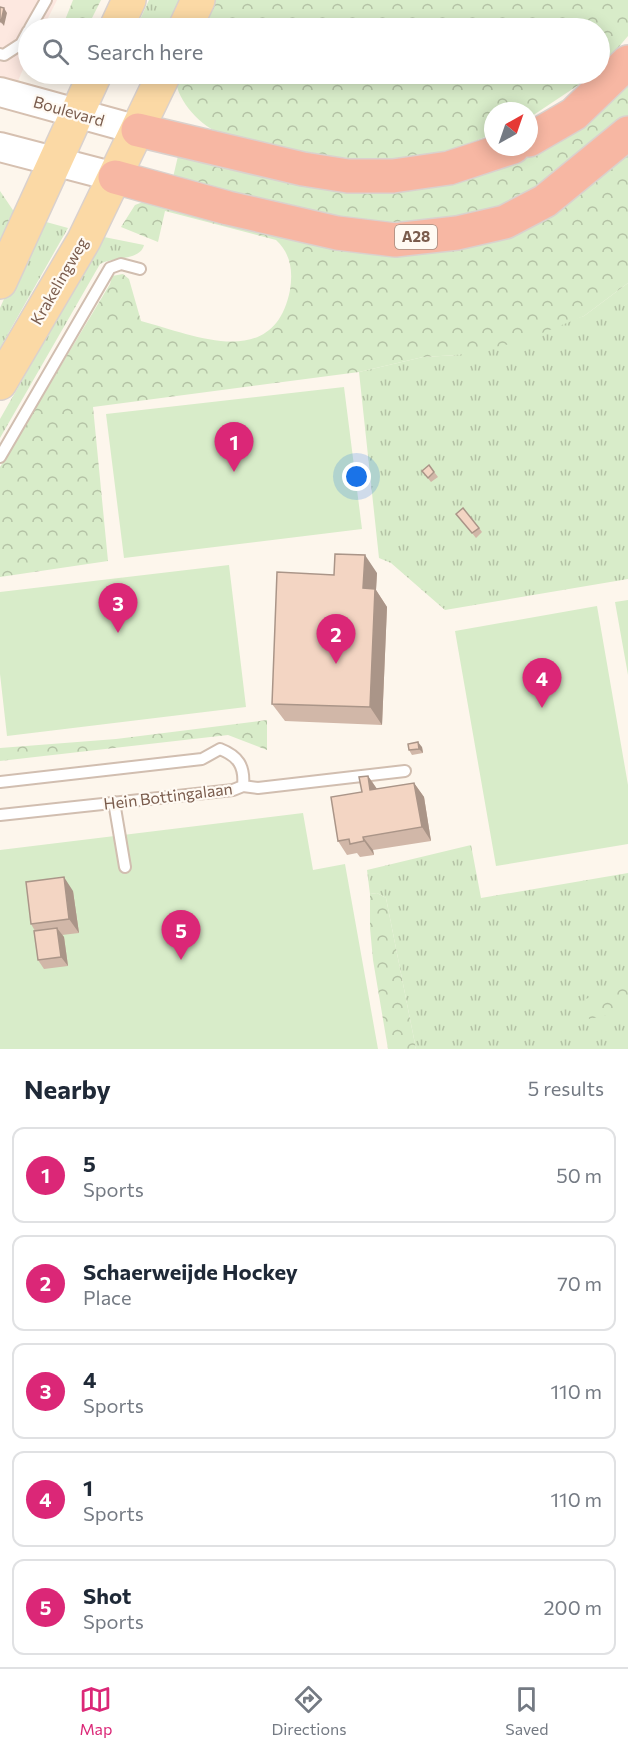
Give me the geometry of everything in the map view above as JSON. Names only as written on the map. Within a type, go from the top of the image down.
[{"type":"highway","points":[[610,79],[628,62]]},
{"type":"highway","points":[[538,135],[574,114],[605,84]]},
{"type":"highway","points":[[138,130],[303,169],[348,176],[393,176],[449,168],[486,156]]},
{"type":"highway","name":"A28","points":[[115,177],[228,208],[337,233],[395,240],[457,232],[505,222],[545,201],[628,133]]},
{"type":"main road","points":[[121,18],[129,0]]},
{"type":"main road","points":[[189,18],[198,0]]},
{"type":"main road","points":[[0,282],[90,84]]},
{"type":"main road","name":"Krakelingweg","points":[[0,383],[84,240],[159,84]]},
{"type":"main road","name":"Boulevard","points":[[0,92],[76,115],[138,130]]},
{"type":"main road","points":[[0,147],[115,177]]},
{"type":"lane","points":[[36,18],[46,0]]},
{"type":"lane","points":[[0,54],[4,56],[18,46]]},
{"type":"lane","points":[[0,457],[110,268],[120,264],[140,269]]},
{"type":"lane","name":"Hein Bottingalaan","points":[[0,782],[202,759],[220,749],[234,755],[244,771],[243,786],[233,790],[0,815]]},
{"type":"lane","points":[[243,786],[258,788],[405,771]]},
{"type":"lane","points":[[114,802],[125,867]]},
{"type":"shaded area","points":[[0,0],[57,0],[48,18],[18,18],[18,81],[17,83],[0,78]]},
{"type":"green space","points":[[73,0],[101,0],[92,18],[66,18]]},
{"type":"green space","points":[[149,0],[185,0],[177,18],[141,18]]},
{"type":"green space","points":[[206,0],[628,0],[628,36],[610,57],[610,18],[197,18]]},
{"type":"green space","points":[[628,66],[628,121],[589,154],[503,211],[401,228],[171,186],[178,156],[334,191],[395,184],[464,168],[484,156],[538,156],[538,122],[599,84],[610,84],[610,77]]},
{"type":"green space","points":[[176,84],[580,84],[538,112],[538,102],[484,102],[484,137],[432,154],[382,160],[300,151],[219,133],[195,116],[183,101]]},
{"type":"green space","points":[[628,155],[628,283],[584,316],[520,342],[458,355],[423,357],[359,372],[93,407],[108,561],[0,577],[0,467],[110,284],[112,276],[123,274],[129,279],[141,321],[184,334],[229,342],[250,340],[267,331],[281,315],[290,290],[291,270],[285,251],[276,240],[165,211],[158,242],[121,227],[135,205],[148,200],[338,243],[563,204]]},
{"type":"green space","points":[[0,191],[17,216],[0,256]]},
{"type":"green space","points":[[39,220],[68,228],[0,348],[0,308]]},
{"type":"green space","points":[[104,237],[144,245],[138,254],[100,264],[0,438],[0,419]]},
{"type":"green space","points":[[628,283],[628,579],[445,610],[391,563],[379,558],[359,372],[423,357],[458,355],[584,316]]},
{"type":"green space","points":[[344,387],[362,529],[124,558],[106,414]]},
{"type":"green space","points":[[229,565],[246,707],[7,736],[0,674],[0,592]]},
{"type":"green space","points":[[628,600],[628,675],[615,602]]},
{"type":"green space","points":[[597,606],[628,785],[628,844],[496,866],[455,631]]},
{"type":"green space","points":[[267,720],[267,750],[228,735],[0,761],[0,748],[116,739]]},
{"type":"green space","points":[[303,813],[313,870],[345,864],[378,1049],[0,1049],[0,850]]},
{"type":"green space","points":[[471,845],[481,898],[628,873],[628,1049],[416,1049],[386,898],[377,893],[370,894],[367,870]]},
{"type":"green space","points":[[377,893],[386,898],[416,1049],[388,1049],[370,928],[370,894]]},
{"type":"green space","points":[[628,971],[628,1011],[589,1019],[585,999],[607,993],[618,973]]},
{"type":"building","points":[[0,7],[4,8],[1,22],[0,21]]},
{"type":"building","points":[[429,465],[434,472],[428,478],[422,471]]},
{"type":"building","points":[[463,508],[479,528],[472,533],[456,514]]},
{"type":"building","points":[[335,554],[365,555],[363,588],[375,589],[370,707],[272,704],[277,572],[334,575]]},
{"type":"building","points":[[418,742],[419,749],[409,750],[408,744]]},
{"type":"building","points":[[368,776],[370,790],[414,783],[422,827],[363,837],[364,841],[350,844],[349,839],[338,841],[331,797],[362,792],[359,777]]},
{"type":"building","points":[[64,877],[69,919],[31,924],[26,882]]},
{"type":"building","points":[[57,928],[61,957],[38,960],[34,931]]},
{"type":"place","name":"5","points":[[234,472]]},
{"type":"place","name":"4","points":[[118,633]]},
{"type":"place","name":"Schaerweijde Hockey","points":[[336,664]]},
{"type":"place","name":"1","points":[[542,708]]},
{"type":"place","name":"Shot","points":[[181,960]]}]
